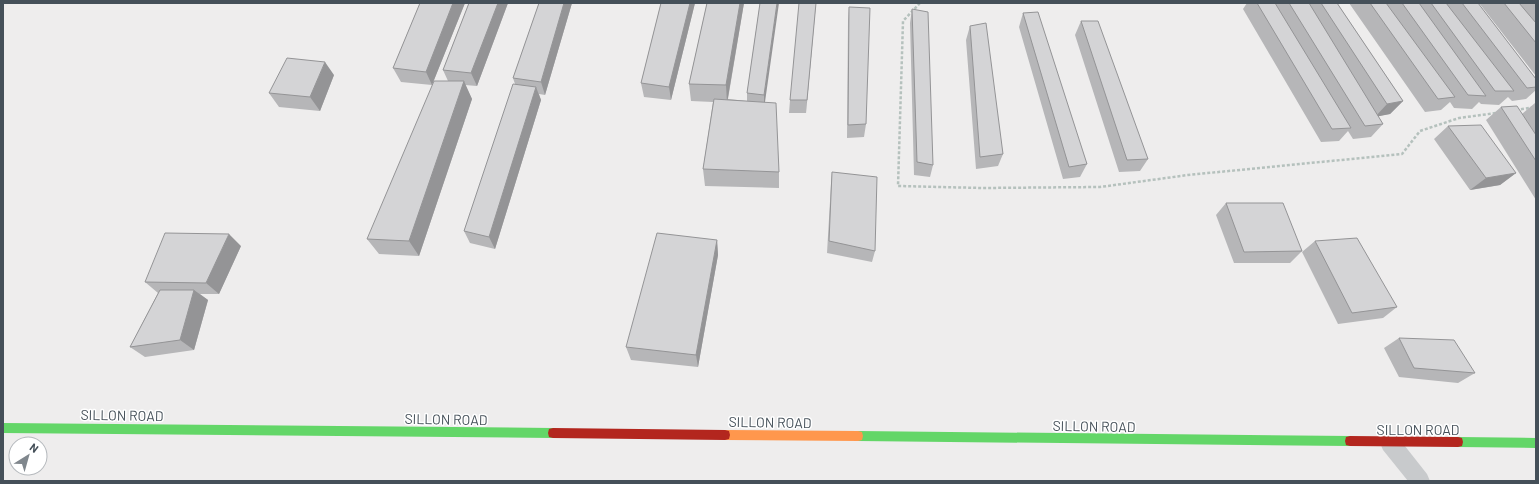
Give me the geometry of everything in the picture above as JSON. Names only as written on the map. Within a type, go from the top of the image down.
[{"type":"main road","name":"SILLON ROAD","points":[[3,428],[1390,443],[1536,443]]},
{"type":"lane","points":[[1390,443],[1420,481]]},
{"type":"path","points":[[920,3],[902,21],[898,186],[982,188],[1100,187],[1188,175],[1402,154],[1420,131],[1459,118],[1498,112]]},
{"type":"path","points":[[1513,110],[1536,107]]},
{"type":"building","points":[[420,3],[453,3],[426,72],[393,68]]},
{"type":"building","points":[[469,3],[498,3],[471,73],[443,70]]},
{"type":"building","points":[[539,3],[564,3],[541,82],[513,78]]},
{"type":"building","points":[[661,3],[690,3],[669,87],[641,83]]},
{"type":"building","points":[[707,3],[740,3],[726,85],[689,84]]},
{"type":"building","points":[[760,3],[777,3],[764,95],[747,93]]},
{"type":"building","points":[[799,3],[816,3],[807,100],[790,100]]},
{"type":"building","points":[[1257,3],[1275,3],[1351,128],[1332,129]]},
{"type":"building","points":[[1289,3],[1309,3],[1383,124],[1365,126]]},
{"type":"building","points":[[1321,3],[1337,3],[1403,101],[1387,104]]},
{"type":"building","points":[[1370,3],[1386,3],[1455,97],[1438,99]]},
{"type":"building","points":[[1402,3],[1419,3],[1486,96],[1468,95]]},
{"type":"building","points":[[1431,3],[1446,3],[1514,91],[1495,91]]},
{"type":"building","points":[[1462,3],[1478,3],[1536,79],[1536,87],[1527,88]]},
{"type":"building","points":[[1504,3],[1519,3],[1536,23],[1536,43]]},
{"type":"building","points":[[849,7],[870,8],[866,124],[848,125]]},
{"type":"building","points":[[912,9],[928,12],[933,165],[917,162]]},
{"type":"building","points":[[1038,12],[1087,164],[1069,167],[1023,13]]},
{"type":"building","points":[[1081,21],[1098,21],[1148,159],[1127,160]]},
{"type":"building","points":[[986,23],[1003,154],[980,157],[970,26]]},
{"type":"building","points":[[287,58],[325,62],[310,97],[269,93]]},
{"type":"building","points":[[434,81],[464,81],[409,241],[367,239]]},
{"type":"building","points":[[513,84],[536,87],[489,237],[464,231]]},
{"type":"building","points":[[714,99],[776,103],[779,172],[703,169]]},
{"type":"building","points":[[1517,106],[1536,135],[1536,161],[1501,107]]},
{"type":"building","points":[[1481,125],[1516,173],[1486,178],[1448,126]]},
{"type":"building","points":[[832,172],[877,177],[875,251],[829,241]]},
{"type":"building","points":[[1226,203],[1283,203],[1302,251],[1244,252]]},
{"type":"building","points":[[165,233],[229,234],[206,283],[145,282]]},
{"type":"building","points":[[657,233],[717,240],[696,355],[626,347]]},
{"type":"building","points":[[1357,238],[1397,307],[1352,313],[1315,241]]},
{"type":"building","points":[[160,290],[194,290],[180,340],[130,347]]},
{"type":"building","points":[[1399,338],[1454,340],[1475,373],[1414,368]]},
{"type":"traffic: fast","points":[[3,428],[553,433]]},
{"type":"traffic: fast","points":[[858,436],[1350,441]]},
{"type":"traffic: fast","points":[[1458,442],[1536,443]]},
{"type":"traffic: slow","points":[[725,435],[858,436]]},
{"type":"traffic: jam","points":[[553,433],[725,435]]},
{"type":"traffic: jam","points":[[1350,441],[1458,442]]}]
